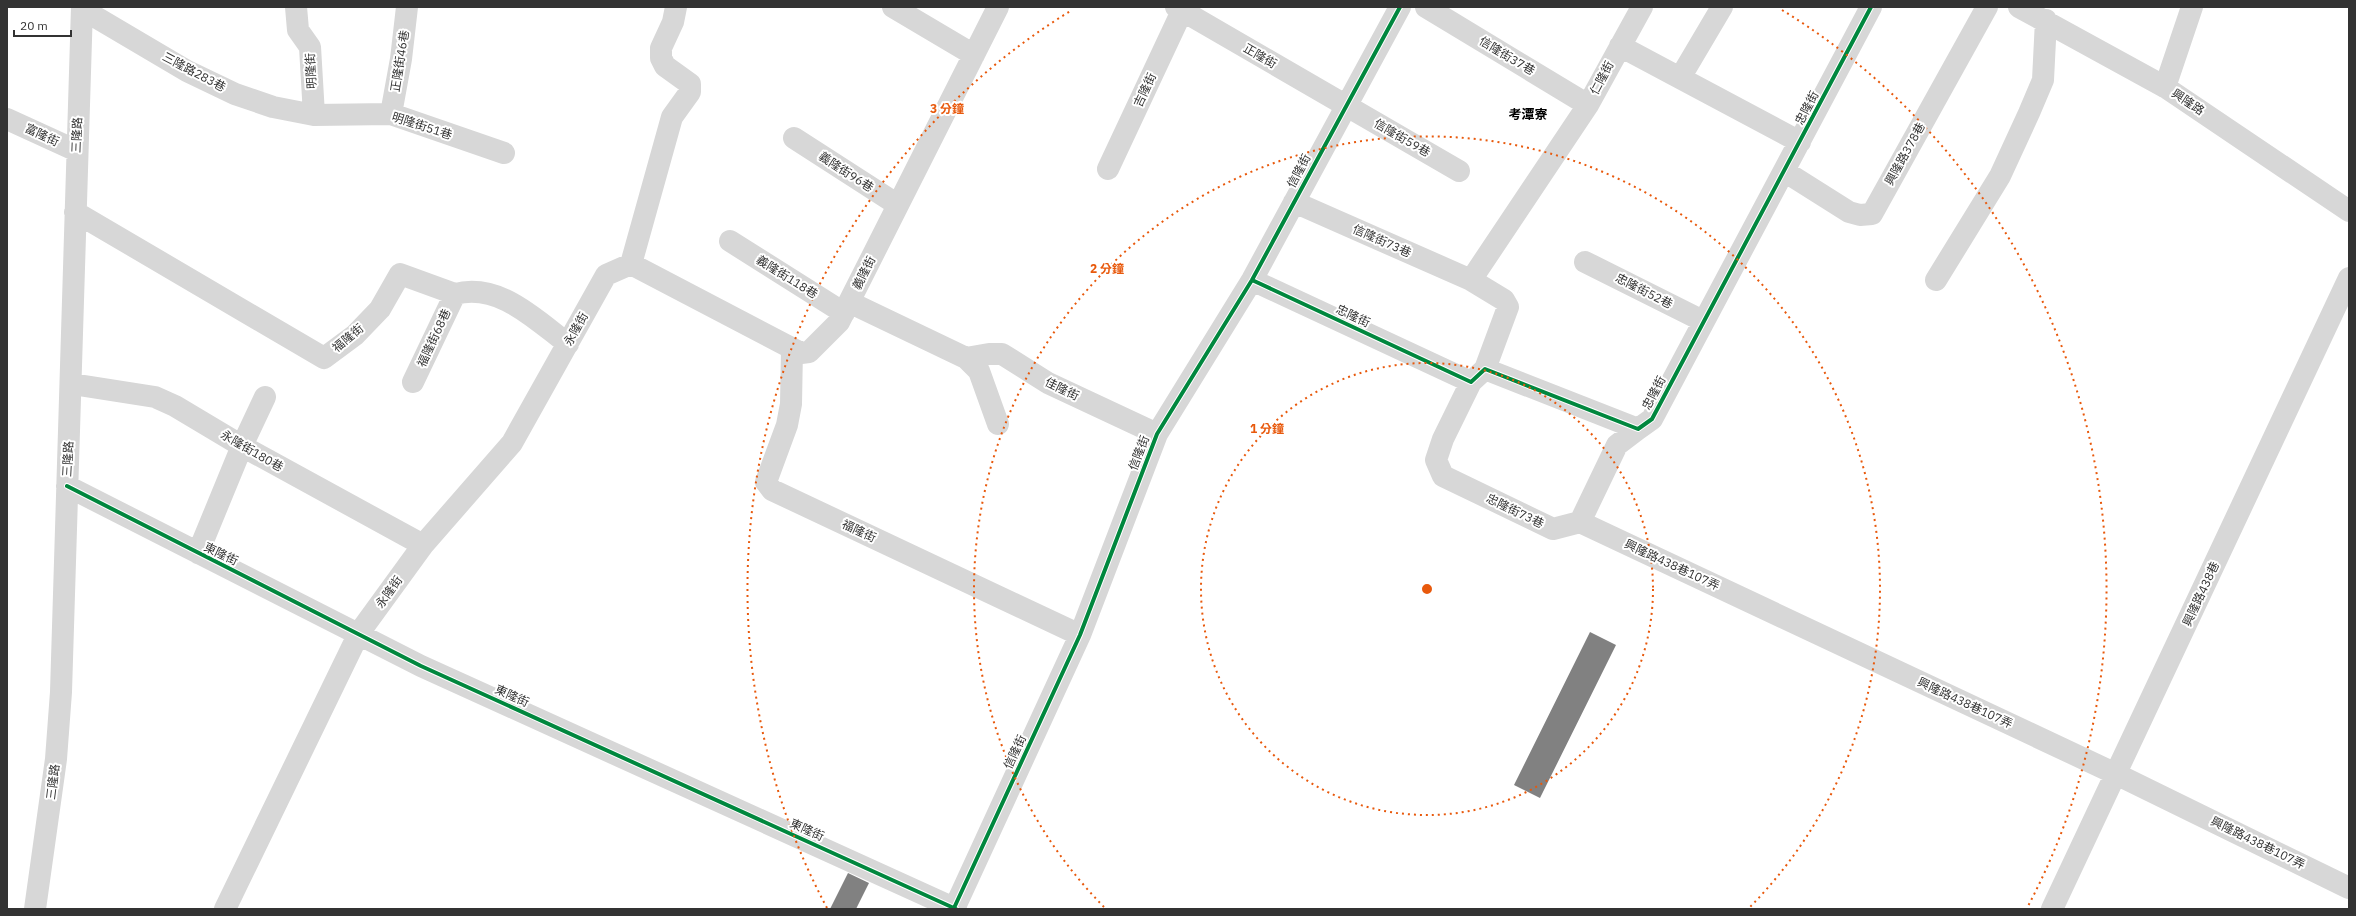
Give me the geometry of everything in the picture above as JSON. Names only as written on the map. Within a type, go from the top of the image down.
[{"type":"street","name":"明隆街","points":[[296,7],[298,30],[310,47],[314,115]]},
{"type":"street","name":"正隆街46巷","points":[[391,114],[407,7]]},
{"type":"street","points":[[630,264],[672,117],[690,92],[690,84],[665,66],[661,58],[661,48],[673,22],[676,7]]},
{"type":"street","points":[[894,7],[974,55]]},
{"type":"street","name":"義隆街","points":[[630,264],[800,353],[809,352],[839,322],[998,7]]},
{"type":"street","name":"信隆街","points":[[955,909],[1080,634],[1157,434],[1252,280],[1345,104],[1400,7]]},
{"type":"street","name":"信隆街37巷","points":[[1426,7],[1588,106]]},
{"type":"street","name":"仁隆街","points":[[1471,280],[1588,106],[1642,7]]},
{"type":"street","points":[[1680,78],[1722,7]]},
{"type":"street","name":"忠隆街","points":[[1252,280],[1478,376],[1638,429],[1652,419],[1871,7]]},
{"type":"street","name":"興隆路378巷","points":[[1784,171],[1849,212],[1860,215],[1872,214],[1987,7]]},
{"type":"street","name":"興隆路","points":[[2019,7],[2046,20],[2166,87],[2349,211]]},
{"type":"street","points":[[2166,87],[2192,7]]},
{"type":"street","name":"三隆路283巷","points":[[82,8],[187,71],[235,94],[273,107],[314,115]]},
{"type":"street","name":"三隆路","points":[[35,909],[56,759],[61,692],[67,486],[72,384],[75,212],[82,8]]},
{"type":"street","name":"正隆街","points":[[1179,9],[1345,104]]},
{"type":"street","name":"吉隆街","points":[[1108,169],[1179,9]]},
{"type":"street","points":[[1936,280],[2000,176],[2030,113],[2043,80],[2046,20]]},
{"type":"street","points":[[1620,46],[1800,142]]},
{"type":"street","name":"信隆街59巷","points":[[1345,104],[1459,171]]},
{"type":"street","name":"明隆街51巷","points":[[314,115],[391,114],[504,153]]},
{"type":"street","name":"富隆街","points":[[7,119],[77,151]]},
{"type":"street","name":"義隆街96巷","points":[[794,138],[898,205]]},
{"type":"street","name":"信隆街73巷","points":[[1294,202],[1471,280],[1504,300],[1508,307],[1478,376]]},
{"type":"street","name":"福隆街","points":[[75,212],[324,358],[355,335],[380,310],[400,274],[455,294],[464,292],[493,294],[510,302],[568,344]]},
{"type":"street","name":"義隆街118巷","points":[[730,241],[846,308]]},
{"type":"street","name":"忠隆街52巷","points":[[1585,262],[1703,321]]},
{"type":"street","name":"永隆街","points":[[225,909],[359,633],[423,545],[512,443],[606,275],[630,264]]},
{"type":"street","name":"興隆路438巷","points":[[2052,909],[2349,278]]},
{"type":"street","name":"福隆街68巷","points":[[413,382],[455,294]]},
{"type":"street","points":[[846,308],[966,358],[979,371],[998,424]]},
{"type":"street","name":"福隆街","points":[[792,349],[791,404],[787,425],[766,482],[772,490],[1080,634]]},
{"type":"street","name":"佳隆街","points":[[966,358],[989,354],[1002,354],[1048,383],[1157,434]]},
{"type":"street","name":"忠隆街73巷","points":[[1478,376],[1443,439],[1436,460],[1443,476],[1554,529],[1580,522]]},
{"type":"street","name":"永隆街180巷","points":[[72,384],[155,397],[175,406],[242,446],[423,545]]},
{"type":"street","points":[[198,554],[242,446],[264,397]]},
{"type":"street","points":[[1580,522],[1616,445],[1638,429]]},
{"type":"street","name":"東隆街","points":[[67,486],[198,554],[359,633],[421,666],[955,909]]},
{"type":"street","name":"興隆路438巷107弄","points":[[1580,522],[2116,774],[2349,888]]},
{"type":"building","points":[[1590,632],[1616,645],[1540,798],[1514,785]]},
{"type":"building","points":[[848,873],[869,883],[856,909],[830,909]]},
{"type":"cycle path","points":[[954,908],[1080,635],[1157,434],[1252,280],[1400,7]]},
{"type":"cycle path","points":[[1252,280],[1471,382],[1485,369],[1638,429],[1652,419],[1871,7]]},
{"type":"cycle path","points":[[67,486],[421,666],[956,909]]},
{"type":"district","name":"考潭寮","points":[[1528,114]]}]
